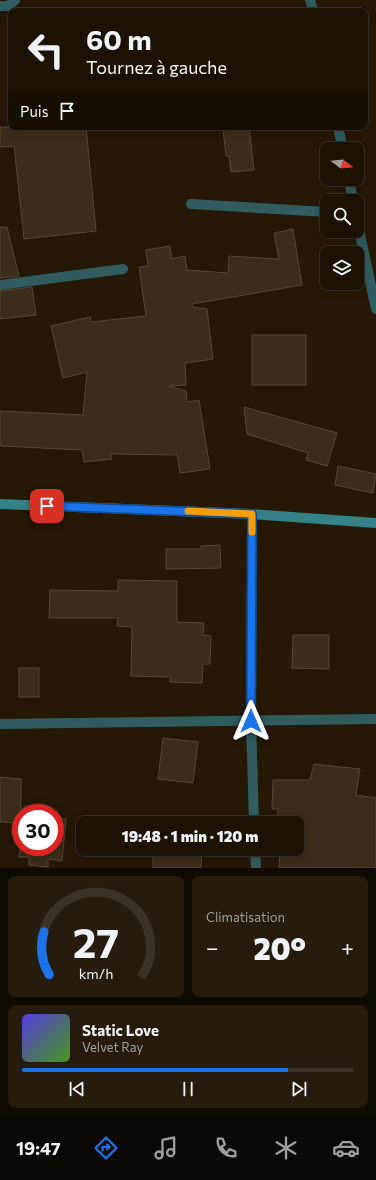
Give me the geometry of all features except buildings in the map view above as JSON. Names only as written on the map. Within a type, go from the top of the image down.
[{"type":"street","points":[[0,6],[8,6],[15,0]]},
{"type":"street","points":[[339,130],[341,142]]},
{"type":"street","points":[[191,204],[320,212]]},
{"type":"street","points":[[361,238],[376,309]]},
{"type":"street","points":[[0,285],[124,269]]},
{"type":"street","points":[[0,504],[252,514],[376,523]]},
{"type":"street","points":[[252,514],[251,721],[254,816]]},
{"type":"street","points":[[0,724],[376,719]]},
{"type":"street","points":[[255,856],[256,868]]},
{"type":"slow traffic","points":[[188,511],[252,514],[252,532]]},
{"type":"route","points":[[47,506],[252,514],[251,721]]}]
